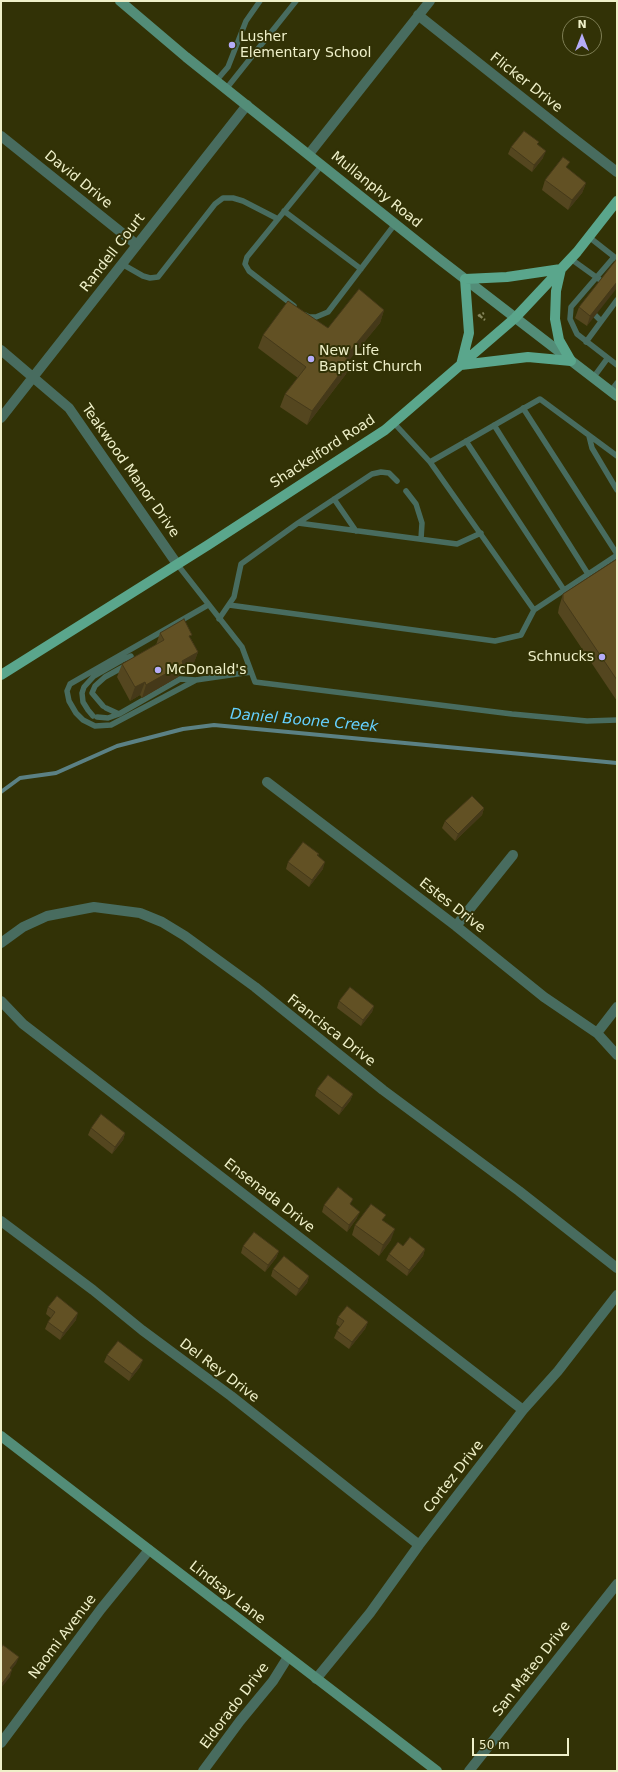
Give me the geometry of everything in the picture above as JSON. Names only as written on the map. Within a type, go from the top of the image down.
[{"type":"main road","name":"Shackelford Road","points":[[1,674],[177,564],[378,434],[461,365],[514,318],[571,259],[617,200]]},
{"type":"main road","points":[[561,269],[556,291],[555,319],[559,340],[571,361],[528,357],[461,365],[469,333],[465,279],[507,277],[561,269]]},
{"type":"street","name":"Mullanphy Road","points":[[120,1],[226,89],[514,318],[614,394]]},
{"type":"street","points":[[309,154],[430,1]]},
{"type":"street","name":"Flicker Drive","points":[[418,15],[617,172]]},
{"type":"street","name":"Randell Court","points":[[1,418],[247,105]]},
{"type":"street","name":"David Drive","points":[[1,136],[137,245]]},
{"type":"street","name":"Teakwood Manor Drive","points":[[1,350],[70,408],[177,564]]},
{"type":"street","name":"Estes Drive","points":[[267,782],[456,926],[544,997],[597,1033],[617,1055]]},
{"type":"street","points":[[456,926],[513,855]]},
{"type":"street","name":"Francisca Drive","points":[[1,943],[24,927],[47,916],[94,907],[140,913],[162,922],[185,936],[255,987],[383,1090],[617,1268]]},
{"type":"street","name":"Ensenada Drive","points":[[1,1001],[23,1024],[523,1410]]},
{"type":"street","points":[[597,1033],[617,1007]]},
{"type":"street","name":"Del Rey Drive","points":[[1,1221],[93,1290],[142,1330],[230,1396],[419,1544]]},
{"type":"street","name":"Cortez Drive","points":[[316,1679],[370,1613],[419,1544],[523,1410],[558,1371],[617,1295]]},
{"type":"street","name":"Lindsay Lane","points":[[3,1441],[149,1550],[437,1771]]},
{"type":"street","name":"Naomi Avenue","points":[[1,1743],[101,1609],[149,1550]]},
{"type":"street","name":"San Mateo Drive","points":[[469,1771],[617,1584]]},
{"type":"street","name":"Eldorado Drive","points":[[203,1771],[240,1721],[273,1681],[288,1657]]},
{"type":"lane","points":[[216,81],[228,67],[246,21],[260,1]]},
{"type":"lane","points":[[226,89],[296,1]]},
{"type":"lane","points":[[296,308],[249,272],[245,264],[247,257],[322,164]]},
{"type":"lane","points":[[122,264],[143,276],[150,278],[158,277],[215,204],[223,198],[233,198],[243,201],[278,219]]},
{"type":"lane","points":[[284,211],[361,269]]},
{"type":"lane","points":[[302,313],[308,317],[316,317],[328,312],[396,224]]},
{"type":"lane","points":[[589,237],[616,258],[596,277],[590,289],[579,302],[571,306],[570,319],[577,334],[607,359],[617,365]]},
{"type":"lane","points":[[571,259],[603,282]]},
{"type":"lane","points":[[586,342],[617,300]]},
{"type":"lane","points":[[606,302],[612,307]]},
{"type":"lane","points":[[595,315],[602,321]]},
{"type":"lane","points":[[593,378],[607,359]]},
{"type":"lane","points":[[614,394],[617,383]]},
{"type":"lane","points":[[430,462],[540,399],[617,456]]},
{"type":"lane","points":[[229,605],[495,641],[521,635],[534,610],[617,555],[523,408]]},
{"type":"lane","points":[[393,422],[430,462],[534,610]]},
{"type":"lane","points":[[494,425],[588,574]]},
{"type":"lane","points":[[590,436],[592,448],[617,490]]},
{"type":"lane","points":[[466,441],[564,590]]},
{"type":"lane","points":[[219,618],[234,597],[240,564],[298,523],[372,474],[381,472],[389,473],[397,481]]},
{"type":"lane","points":[[406,491],[416,504],[422,522],[421,539]]},
{"type":"lane","points":[[334,499],[356,531]]},
{"type":"lane","points":[[298,523],[457,544],[480,533]]},
{"type":"lane","points":[[177,564],[242,647],[255,682],[519,714],[587,721],[617,720]]},
{"type":"lane","points":[[196,680],[111,725],[95,726],[83,720],[76,713],[69,701],[67,691],[70,684],[208,605]]},
{"type":"lane","points":[[119,714],[104,707],[92,693],[95,686],[105,677],[125,667],[134,646]]},
{"type":"lane","points":[[131,656],[94,676],[84,687],[82,693],[83,702],[88,710],[95,716],[108,718],[119,714],[180,679],[196,680],[251,672]]},
{"type":"path","points":[[480,316],[485,320]]},
{"type":"building","points":[[524,131],[539,142],[537,144],[546,151],[534,165],[511,147]]},
{"type":"building","points":[[563,157],[570,162],[566,167],[586,183],[572,200],[545,180]]},
{"type":"building","points":[[616,260],[617,282],[590,316],[579,307]]},
{"type":"building","name":"New Life Baptist Church","points":[[359,289],[384,310],[345,357],[350,360],[312,411],[285,394],[306,367],[263,335],[288,301],[328,328]]},
{"type":"building","name":"Schnucks","points":[[617,559],[617,680],[563,600],[563,594]]},
{"type":"building","name":"McDonald's","points":[[184,619],[192,635],[189,636],[198,652],[182,661],[183,664],[146,685],[145,682],[135,687],[122,664],[164,640],[160,633]]},
{"type":"building","points":[[472,796],[484,808],[458,834],[445,821]]},
{"type":"building","points":[[303,842],[319,854],[317,855],[325,862],[312,880],[288,862]]},
{"type":"building","points":[[350,987],[374,1006],[363,1020],[339,1001]]},
{"type":"building","points":[[328,1075],[353,1094],[342,1108],[317,1089]]},
{"type":"building","points":[[101,1114],[125,1133],[115,1147],[91,1128]]},
{"type":"building","points":[[338,1187],[353,1199],[350,1204],[360,1212],[349,1225],[324,1205]]},
{"type":"building","points":[[371,1204],[386,1215],[382,1220],[395,1229],[383,1245],[355,1225]]},
{"type":"building","points":[[254,1232],[279,1251],[268,1265],[243,1246]]},
{"type":"building","points":[[410,1237],[425,1249],[409,1270],[389,1254],[398,1242],[403,1246]]},
{"type":"building","points":[[284,1256],[309,1276],[299,1289],[273,1269]]},
{"type":"building","points":[[57,1296],[78,1313],[63,1333],[48,1322],[55,1312],[48,1307]]},
{"type":"building","points":[[347,1306],[368,1322],[352,1342],[337,1331],[344,1321],[338,1317]]},
{"type":"building","points":[[118,1341],[143,1360],[132,1374],[107,1355]]},
{"type":"building","points":[[3,1645],[19,1657],[10,1668],[12,1670],[1,1685],[1,1648]]},
{"type":"waterway","name":"Daniel Boone Creek","points":[[1,792],[20,778],[56,773],[117,746],[183,729],[214,725],[617,763]]},
{"type":"place","name":"Lusher Elementary School","points":[[232,45]]},
{"type":"place","name":"New Life Baptist Church","points":[[311,359]]},
{"type":"place","name":"Schnucks","points":[[602,657]]},
{"type":"place","name":"McDonald's","points":[[158,670]]}]
